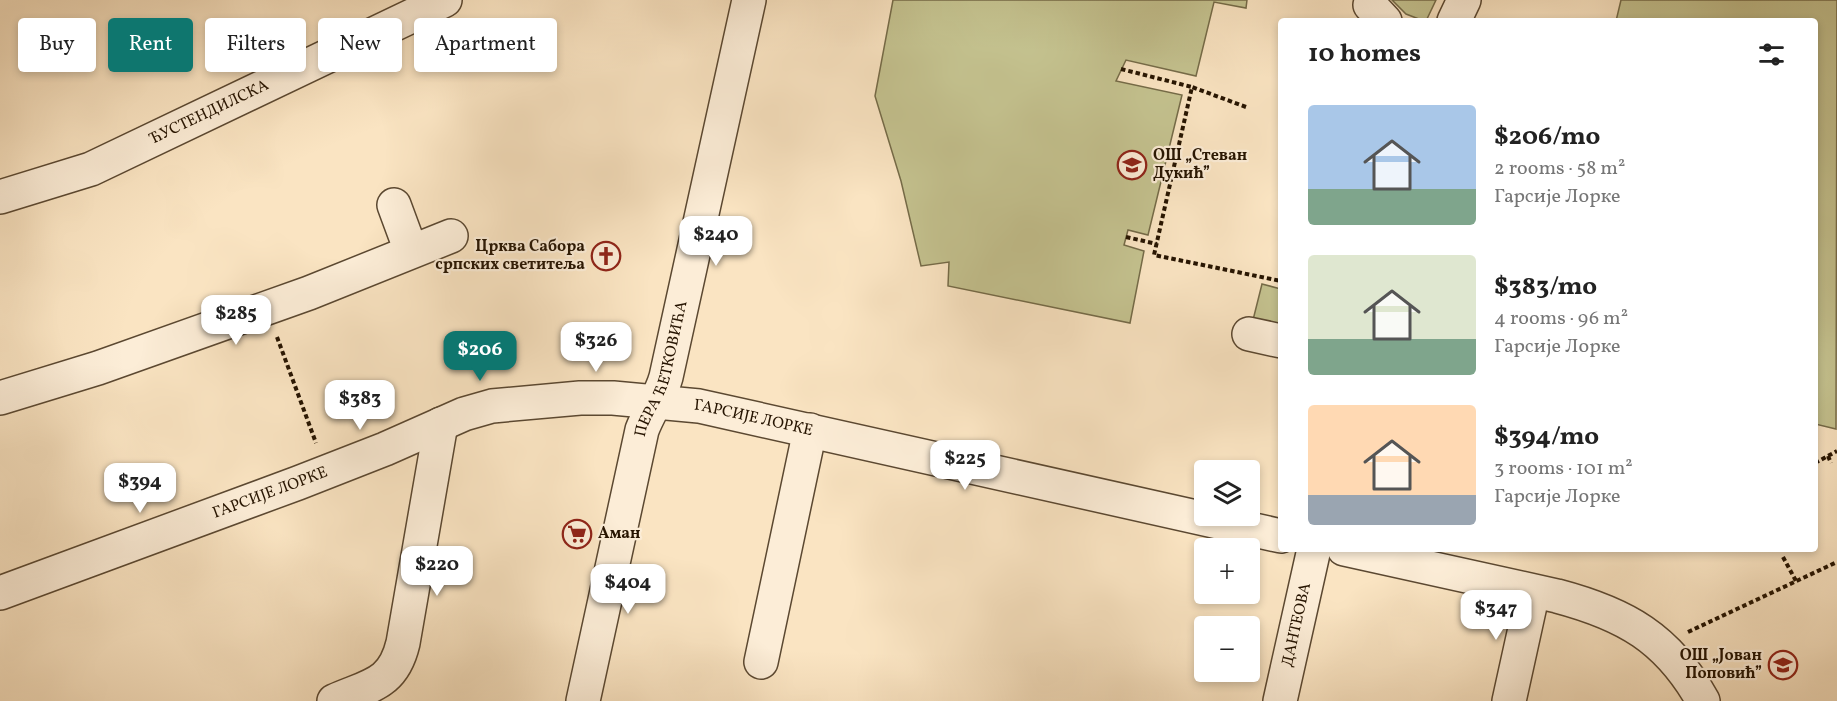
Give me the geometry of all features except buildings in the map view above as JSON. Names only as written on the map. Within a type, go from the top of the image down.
[{"type":"street","name":"ЋУСТЕНДИЛСКА","points":[[0,197],[91,169],[445,0]]},
{"type":"street","name":"ПЕРА ЋЕТКОВИЋА","points":[[583,701],[642,430],[666,377],[748,0]]},
{"type":"street","points":[[1455,18],[1464,0]]},
{"type":"street","points":[[394,205],[411,251]]},
{"type":"street","points":[[0,398],[98,368],[309,293],[451,236]]},
{"type":"street","points":[[1249,334],[1278,340]]},
{"type":"street","name":"ГАРСИЈЕ ЛОРКЕ","points":[[0,593],[385,449],[464,414],[492,405],[580,398],[656,401],[699,406],[1278,535]]},
{"type":"street","points":[[334,701],[387,677],[396,664],[403,643],[441,424]]},
{"type":"street","points":[[760,662],[810,430]]},
{"type":"street","name":"ДАНТЕОВА","points":[[1280,701],[1313,552]]},
{"type":"street","points":[[1357,552],[1578,602],[1616,616],[1637,627],[1660,644],[1690,677],[1703,701]]},
{"type":"street","points":[[1509,701],[1533,592]]},
{"type":"path","points":[[1122,69],[1192,87],[1246,107]]},
{"type":"path","points":[[1192,87],[1154,255],[1278,280]]},
{"type":"path","points":[[1126,237],[1157,244]]},
{"type":"path","points":[[266,308],[326,471]]},
{"type":"path","points":[[1818,462],[1837,451]]},
{"type":"path","points":[[1828,456],[1831,463]]},
{"type":"path","points":[[1783,557],[1796,581]]},
{"type":"path","points":[[1715,620],[1837,562]]},
{"type":"shaded area","points":[[893,0],[1247,0],[1246,8],[1214,2],[1196,76],[1126,60],[1116,81],[1182,95],[1148,235],[1128,230],[1124,245],[1144,251],[1130,323],[948,286],[949,262],[921,266],[901,181],[875,96]]},
{"type":"shaded area","points":[[1392,0],[1436,0],[1427,18],[1416,18],[1406,14]]},
{"type":"shaded area","points":[[1621,0],[1837,0],[1836,429],[1818,425],[1818,18],[1617,18]]},
{"type":"shaded area","points":[[1262,284],[1278,288],[1278,333],[1251,328]]},
{"type":"place","name":"ОШ „Стеван Дукић”","points":[[1132,165]]},
{"type":"place","name":"Црква Сабора српских светитеља","points":[[606,256]]},
{"type":"place","name":"Аман","points":[[577,534]]},
{"type":"place","name":"ОШ „Јован Поповић”","points":[[1783,665]]}]
